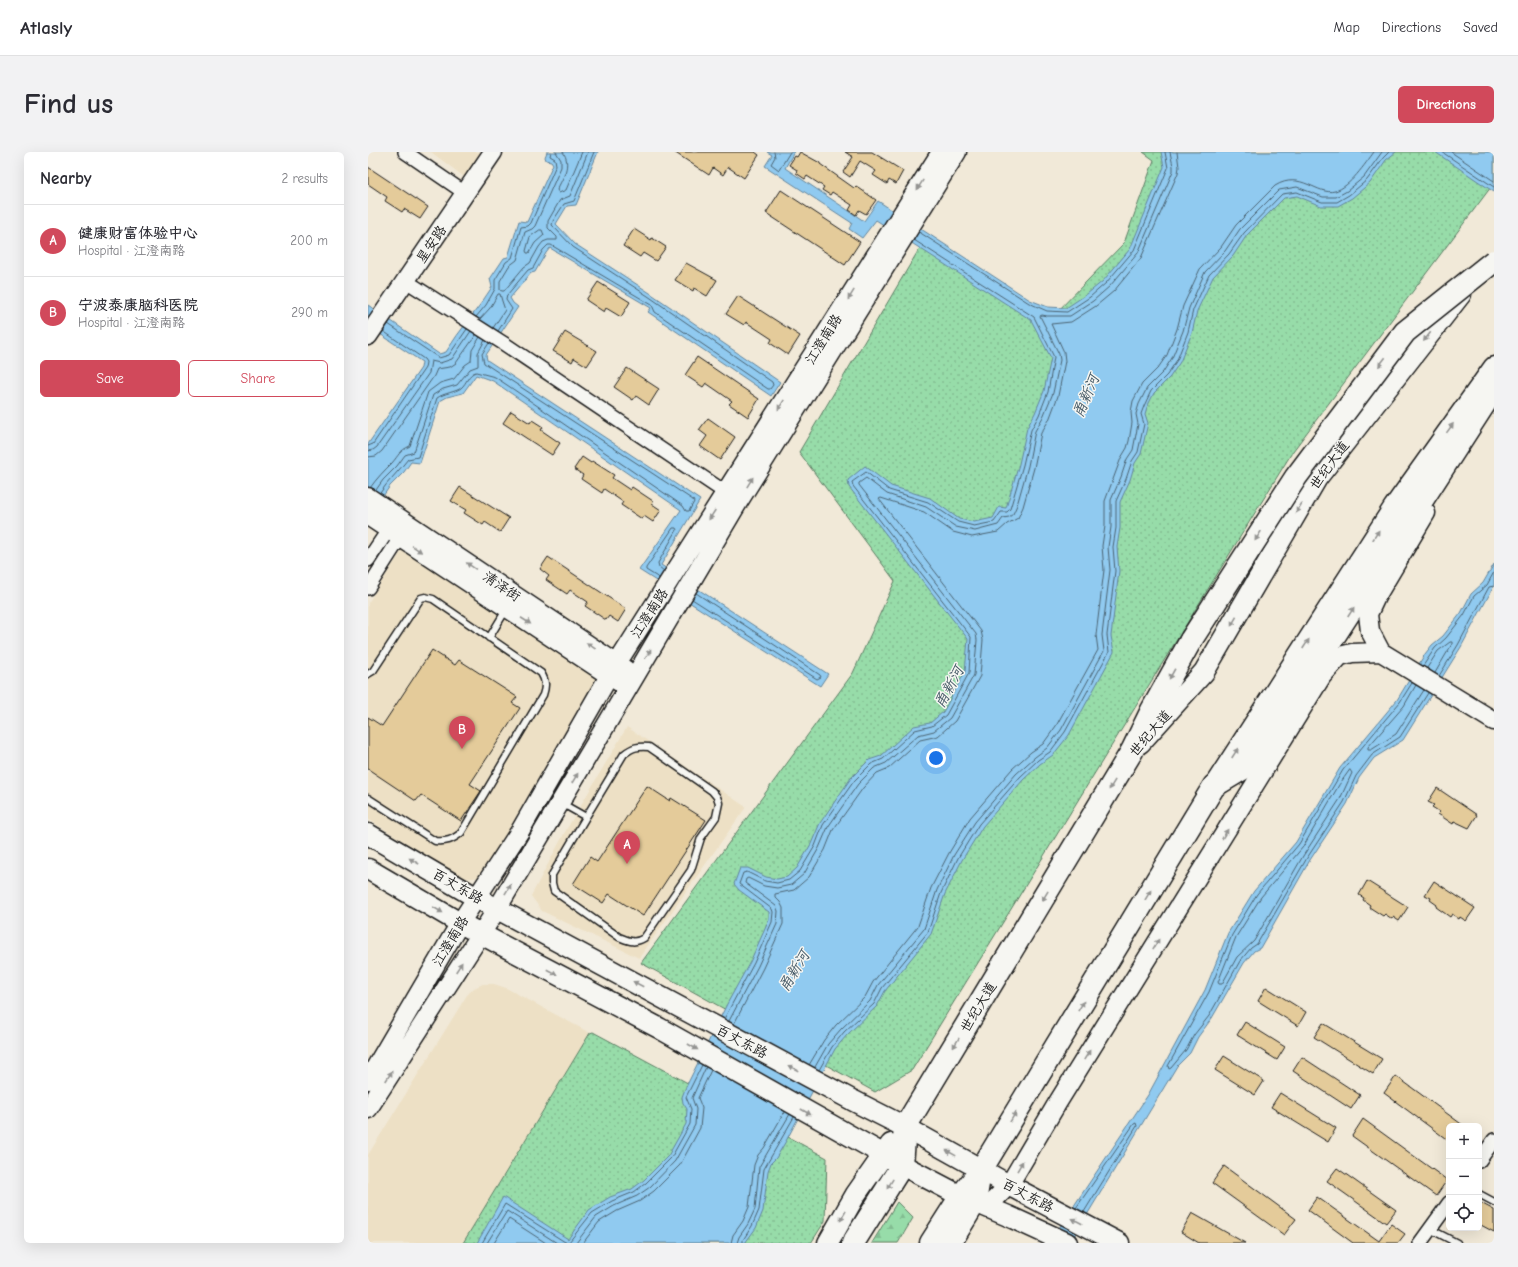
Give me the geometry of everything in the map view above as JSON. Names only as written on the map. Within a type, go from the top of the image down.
[{"type":"highway","points":[[1132,751],[1152,710],[1191,640],[1296,477],[1405,332],[1494,261]]},
{"type":"highway","points":[[950,1243],[974,1202],[981,1170],[1214,786],[1252,763],[1494,389]]},
{"type":"highway","name":"世纪大道","points":[[853,1243],[892,1160],[905,1127],[1132,751]]},
{"type":"highway","points":[[931,1243],[974,1202]]},
{"type":"main road","name":"星安路","points":[[368,336],[493,152]]},
{"type":"main road","name":"江澄南路","points":[[368,1109],[497,909],[632,682],[732,497],[941,152]]},
{"type":"main road","name":"江澄南路","points":[[368,1080],[460,923],[520,831],[613,670],[732,497],[957,152]]},
{"type":"main road","name":"世纪大道","points":[[1132,751],[1204,672],[1317,478],[1494,251]]},
{"type":"main road","points":[[1214,786],[1394,506],[1494,367]]},
{"type":"main road","points":[[1494,402],[1376,597],[1368,614],[1370,631],[1381,652],[1494,721]]},
{"type":"main road","name":"清泽街","points":[[386,518],[507,608],[613,670]]},
{"type":"main road","name":"清泽街","points":[[386,518],[632,682]]},
{"type":"main road","points":[[974,1202],[1016,1188],[1058,1102],[1322,676],[1340,656],[1352,653],[1381,652]]},
{"type":"main road","name":"百丈东路","points":[[368,834],[497,909],[1115,1241]]},
{"type":"main road","points":[[368,869],[480,934]]},
{"type":"main road","name":"百丈东路","points":[[480,934],[659,1028],[892,1160],[974,1202],[1067,1243]]},
{"type":"main road","points":[[828,1243],[856,1194],[892,1160]]},
{"type":"street","points":[[404,152],[466,192]]},
{"type":"street","points":[[406,281],[503,343],[732,497]]},
{"type":"street","points":[[368,560],[386,518]]},
{"type":"street","points":[[368,588],[386,518]]},
{"type":"street","points":[[1481,1159],[1493,1144]]},
{"type":"street","points":[[1420,1243],[1446,1207]]},
{"type":"lane","points":[[368,674],[373,671],[421,598],[425,597],[433,599],[541,673],[545,680],[546,686],[543,695],[461,833],[449,841],[435,841],[368,798]]},
{"type":"lane","points":[[489,638],[507,608]]},
{"type":"lane","points":[[633,747],[649,747],[717,797],[719,803],[716,817],[701,838],[691,870],[644,938],[637,942],[630,942],[619,937],[554,891],[552,875],[586,817],[624,754],[633,747]]},
{"type":"lane","points":[[560,802],[586,817]]},
{"type":"lane","points":[[1481,1195],[1494,1202]]},
{"type":"lane","points":[[1430,1229],[1457,1243]]},
{"type":"shaded area","points":[[431,152],[484,152],[467,179]]},
{"type":"shaded area","points":[[403,549],[597,678],[481,877],[463,879],[368,819],[368,603]]},
{"type":"shaded area","points":[[627,727],[746,807],[639,958],[542,911],[531,896],[565,832]]},
{"type":"shaded area","points":[[483,984],[494,984],[506,988],[590,1033],[463,1243],[368,1243],[368,1155],[467,995],[474,988]]},
{"type":"green space","points":[[1143,152],[1494,152],[1494,183],[1293,451],[912,1070],[875,1092],[641,963],[853,673],[895,581],[799,452],[921,246],[1052,317],[1124,243],[1154,160]]},
{"type":"green space","points":[[593,1032],[827,1158],[825,1221],[811,1243],[463,1243],[590,1033]]},
{"type":"green space","points":[[897,1202],[913,1218],[898,1243],[872,1243]]},
{"type":"water","points":[[547,152],[598,152],[576,205],[567,206],[556,224],[575,244],[650,293],[780,382],[771,396],[648,312],[651,308],[550,248],[535,272],[531,273],[510,298],[518,307],[486,355],[487,360],[700,500],[661,565],[828,674],[820,686],[639,570],[681,510],[493,381],[476,375],[463,393],[447,397],[440,401],[420,463],[411,462],[404,472],[390,486],[368,518],[368,444],[421,368],[422,362],[368,326],[368,305],[439,354],[446,352],[492,287],[490,279],[504,258],[508,257],[519,221],[527,222],[553,164],[551,161],[546,160],[545,157]]},
{"type":"water","name":"甬新河","points":[[767,152],[794,152],[785,168],[864,221],[878,201],[1030,300],[1048,307],[1066,308],[1103,281],[1130,249],[1164,167],[1161,152],[1396,152],[1386,160],[1370,183],[1352,198],[1338,206],[1321,206],[1297,196],[1284,198],[1247,235],[1233,256],[1213,277],[1197,311],[1192,333],[1180,362],[1170,377],[1154,393],[1147,407],[1145,414],[1148,423],[1141,454],[1135,463],[1130,480],[1120,502],[1120,528],[1117,547],[1119,571],[1111,636],[1114,652],[1069,735],[1053,755],[1040,764],[1023,780],[983,826],[962,860],[945,894],[931,934],[885,991],[877,1006],[835,1049],[786,1141],[776,1158],[771,1163],[768,1171],[763,1211],[756,1228],[745,1243],[477,1243],[503,1197],[568,1239],[589,1210],[610,1197],[632,1189],[644,1180],[668,1156],[686,1124],[687,1109],[683,1103],[682,1097],[685,1089],[727,1004],[750,962],[769,920],[769,912],[739,890],[734,884],[740,868],[748,868],[766,877],[777,879],[787,877],[797,868],[811,844],[820,823],[851,778],[869,760],[881,756],[914,726],[930,723],[943,712],[965,672],[968,639],[849,487],[848,480],[865,466],[891,486],[930,498],[959,519],[974,522],[993,518],[999,507],[1006,508],[1019,464],[1027,428],[1044,391],[1051,358],[1031,320],[876,220],[862,238],[849,229],[852,223],[765,166],[772,155]]},
{"type":"water","points":[[1435,152],[1494,152],[1494,192]]},
{"type":"water","points":[[1494,564],[1494,586],[1461,647],[1403,740],[1374,758],[1359,778],[1347,804],[1310,860],[1260,948],[1254,951],[1244,963],[1212,1018],[1198,1037],[1190,1053],[1177,1066],[1070,1243],[1049,1243],[1148,1095],[1205,990],[1228,933],[1254,891],[1296,842],[1340,768],[1397,700],[1425,654],[1432,645],[1443,636],[1461,613],[1471,594],[1483,583]]},
{"type":"building","points":[[674,152],[755,152],[759,155],[744,178],[728,167],[723,175],[713,168],[709,175]]},
{"type":"building","points":[[800,152],[820,163],[854,188],[856,186],[876,200],[866,214],[859,210],[856,215],[849,210],[852,205],[832,192],[830,195],[822,190],[824,187],[807,176],[805,179],[796,173],[797,170],[789,165],[795,156],[797,157]]},
{"type":"building","points":[[845,152],[872,152],[903,171],[896,184],[889,180],[887,184],[873,175],[876,171],[860,161],[850,177],[843,172],[853,157]]},
{"type":"building","points":[[368,167],[428,207],[420,219],[404,209],[402,212],[385,201],[387,197],[368,184]]},
{"type":"building","points":[[781,190],[860,242],[845,265],[766,213]]},
{"type":"building","points":[[634,229],[651,240],[652,238],[666,247],[656,261],[643,253],[640,257],[623,246]]},
{"type":"building","points":[[686,263],[717,280],[707,296],[694,288],[693,291],[675,280]]},
{"type":"building","points":[[598,282],[630,302],[621,317],[606,308],[604,312],[586,300]]},
{"type":"building","points":[[738,296],[800,336],[788,355],[770,343],[772,339],[746,322],[744,325],[726,314]]},
{"type":"building","points":[[565,332],[597,351],[587,366],[574,358],[572,362],[553,351]]},
{"type":"building","points":[[697,357],[759,399],[748,417],[729,404],[732,401],[706,383],[703,387],[685,375]]},
{"type":"building","points":[[627,368],[659,389],[649,405],[636,396],[633,400],[614,387]]},
{"type":"building","points":[[511,411],[530,423],[532,420],[543,427],[541,430],[560,443],[552,455],[503,423]]},
{"type":"building","points":[[708,418],[735,437],[720,460],[700,446],[707,436],[699,430]]},
{"type":"building","points":[[582,457],[591,463],[592,461],[614,475],[612,478],[630,490],[632,487],[653,501],[652,504],[661,510],[653,522],[644,516],[642,519],[621,505],[623,502],[604,489],[602,493],[581,479],[583,475],[574,469]]},
{"type":"building","points":[[460,487],[509,518],[500,532],[485,522],[483,525],[464,513],[466,510],[451,501]]},
{"type":"building","points":[[548,557],[626,609],[618,622],[609,616],[606,620],[585,606],[588,602],[570,590],[567,594],[546,580],[549,576],[540,569]]},
{"type":"building","points":[[432,650],[455,665],[459,660],[517,697],[512,703],[520,708],[470,784],[481,791],[461,821],[421,795],[416,801],[368,769],[368,717],[382,726]]},
{"type":"building","points":[[647,786],[670,801],[671,798],[706,820],[643,916],[609,894],[603,903],[573,884],[590,857],[597,862]]},
{"type":"building","points":[[1437,788],[1477,815],[1469,828],[1454,821],[1453,824],[1438,814],[1440,812],[1432,807],[1434,805],[1428,802]]},
{"type":"building","points":[[1367,881],[1408,907],[1399,921],[1393,917],[1392,919],[1385,914],[1383,916],[1369,907],[1370,905],[1359,895]]},
{"type":"building","points":[[1434,881],[1475,908],[1466,921],[1460,917],[1459,919],[1452,914],[1450,917],[1436,907],[1437,905],[1430,900],[1431,898],[1425,895]]},
{"type":"building","points":[[1266,987],[1306,1012],[1298,1026],[1258,1001]]},
{"type":"building","points":[[1245,1022],[1285,1047],[1277,1060],[1237,1035]]},
{"type":"building","points":[[1323,1023],[1382,1059],[1373,1074],[1314,1037]]},
{"type":"building","points":[[1224,1056],[1264,1081],[1255,1095],[1215,1070]]},
{"type":"building","points":[[1302,1057],[1360,1095],[1351,1109],[1293,1071]]},
{"type":"building","points":[[1396,1076],[1460,1123],[1446,1123],[1446,1139],[1384,1093]]},
{"type":"building","points":[[1280,1093],[1336,1128],[1328,1142],[1271,1107]]},
{"type":"building","points":[[1363,1119],[1446,1179],[1446,1181],[1436,1196],[1352,1136]]},
{"type":"building","points":[[1224,1166],[1296,1219],[1284,1235],[1212,1183]]},
{"type":"building","points":[[1337,1168],[1396,1210],[1386,1223],[1327,1181]]},
{"type":"building","points":[[1317,1197],[1379,1241],[1391,1224],[1405,1234],[1398,1243],[1353,1243],[1308,1210]]},
{"type":"building","points":[[1482,1204],[1494,1210],[1494,1232],[1482,1226]]},
{"type":"building","points":[[1192,1213],[1245,1243],[1199,1243],[1181,1232]]},
{"type":"place","name":"宁波泰康脑科医院","points":[[462,749]]},
{"type":"place","name":"健康财富体验中心","points":[[627,864]]}]
